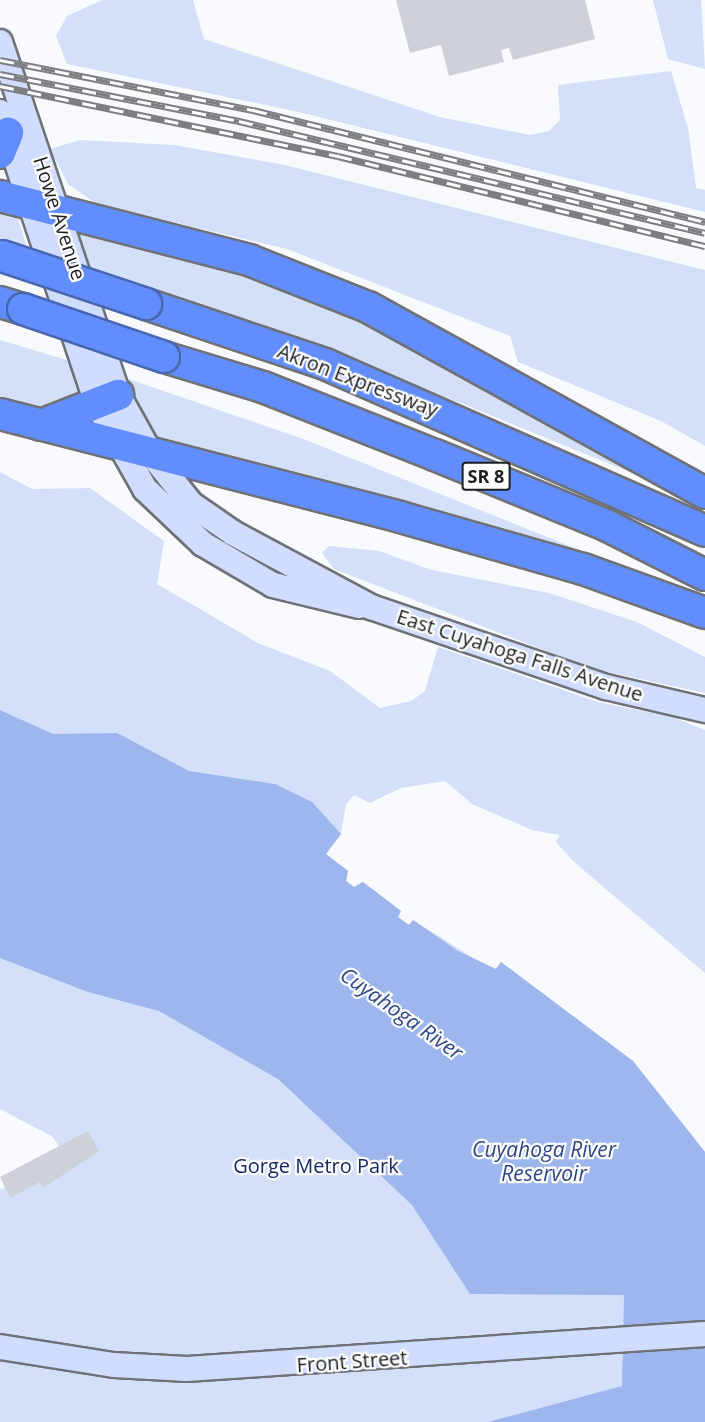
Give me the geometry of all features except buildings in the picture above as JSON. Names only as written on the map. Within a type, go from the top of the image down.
[{"type":"highway","points":[[0,196],[249,260],[368,307],[705,493]]},
{"type":"highway","name":"Akron Expressway","points":[[1,256],[325,364],[705,531]]},
{"type":"highway","name":"Akron Expressway","points":[[12,305],[164,357],[263,387],[606,525],[705,574]]},
{"type":"highway","points":[[41,425],[107,399]]},
{"type":"highway","points":[[0,414],[135,445],[583,569],[705,613]]},
{"type":"street","name":"Howe Avenue","points":[[0,42],[46,208],[107,399],[135,445]]},
{"type":"street","name":"Howe Avenue","points":[[3,133],[46,208]]},
{"type":"street","name":"East Cuyahoga Falls Avenue","points":[[135,445],[151,496],[222,557],[273,585],[328,602],[370,607]]},
{"type":"street","name":"East Cuyahoga Falls Avenue","points":[[135,445],[191,504],[233,533],[370,607],[606,687],[705,710]]},
{"type":"street","name":"Front Street","points":[[0,1347],[114,1365],[187,1369],[705,1334]]},
{"type":"green space","points":[[102,0],[193,0],[204,39],[440,117],[530,135],[549,131],[560,120],[558,85],[671,71],[688,128],[696,188],[705,190],[705,212],[290,110],[67,64],[56,36],[67,16]]},
{"type":"green space","points":[[653,0],[701,0],[705,69],[668,59]]},
{"type":"green space","points":[[80,140],[174,145],[285,165],[705,270],[705,446],[661,421],[518,362],[510,336],[287,249],[97,204],[68,184],[50,149]]},
{"type":"green space","points":[[0,210],[17,215],[28,251],[0,244]]},
{"type":"green space","points":[[90,230],[184,252],[346,308],[642,466],[637,475],[458,402],[87,268],[75,233]]},
{"type":"green space","points":[[0,340],[70,361],[83,401],[42,413],[0,403]]},
{"type":"green space","points":[[120,376],[306,440],[587,553],[585,560],[156,442]]},
{"type":"green space","name":"Gorge Metro Park","points":[[0,472],[32,489],[90,488],[164,541],[157,584],[258,643],[330,671],[380,708],[411,701],[425,691],[438,647],[598,702],[673,717],[705,730],[705,973],[574,862],[556,842],[559,835],[532,830],[472,804],[445,781],[401,788],[370,803],[354,795],[346,804],[341,834],[326,854],[348,871],[346,881],[354,887],[363,882],[401,911],[398,917],[409,925],[413,920],[483,964],[496,969],[501,962],[633,1061],[705,1152],[705,1422],[0,1422],[0,1189],[13,1186],[60,1148],[53,1137],[0,1109]]},
{"type":"green space","points":[[329,546],[379,551],[432,570],[549,593],[637,622],[705,657],[705,693],[593,669],[334,569],[322,553]]},
{"type":"water","name":"Cuyahoga River Reservoir","points":[[0,710],[53,734],[117,733],[189,771],[275,784],[312,802],[341,834],[326,854],[348,871],[346,881],[354,887],[363,882],[401,911],[398,917],[409,925],[413,920],[458,951],[496,969],[501,962],[633,1061],[705,1152],[705,1422],[488,1422],[622,1386],[624,1295],[470,1294],[412,1205],[278,1079],[159,1011],[88,992],[0,958]]},
{"type":"railway","points":[[0,60],[253,110],[705,222]]},
{"type":"railway","points":[[0,74],[239,121],[705,233]]},
{"type":"railway","points":[[0,86],[338,156],[705,246]]},
{"type":"water label","name":"Cuyahoga River","points":[[402,1013]]}]
